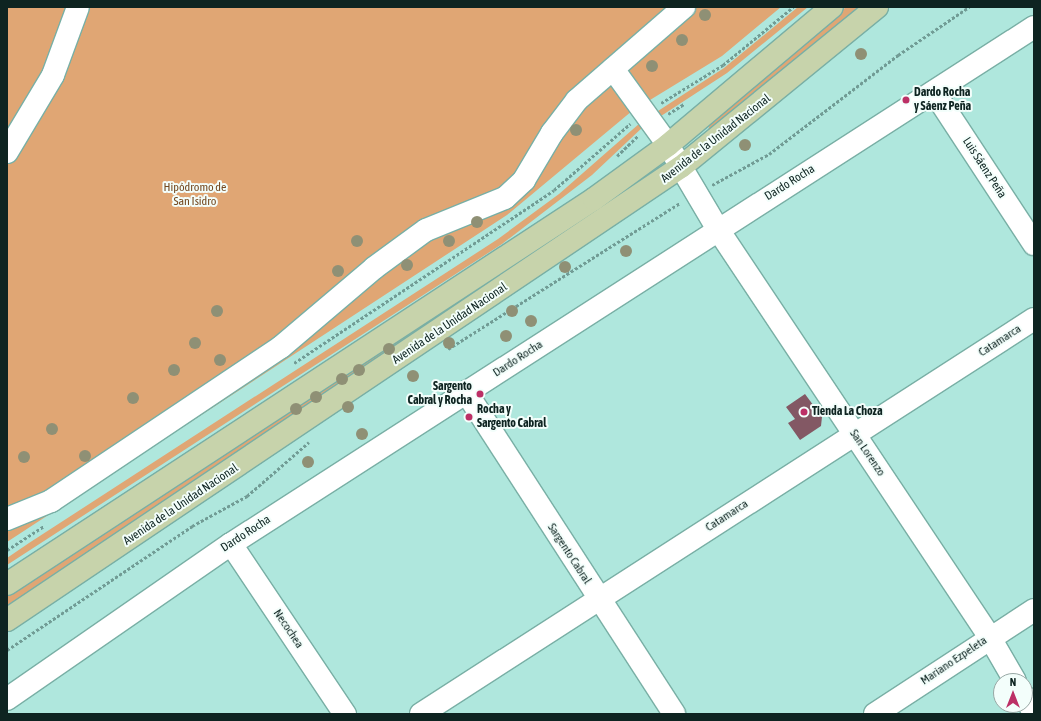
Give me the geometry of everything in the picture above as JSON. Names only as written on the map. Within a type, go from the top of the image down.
[{"type":"main road","name":"Avenida de la Unidad Nacional","points":[[7,584],[394,333],[668,145],[832,7]]},
{"type":"main road","name":"Avenida de la Unidad Nacional","points":[[7,620],[681,167],[877,7]]},
{"type":"street","points":[[7,152],[53,75],[78,7]]},
{"type":"street","points":[[7,519],[51,501],[281,347],[374,268],[426,230],[505,198],[524,180],[552,132],[577,100],[684,7]]},
{"type":"street","name":"Dardo Rocha","points":[[7,699],[231,544],[717,228],[934,92],[1034,27]]},
{"type":"street","name":"San Lorenzo","points":[[612,69],[668,145],[717,228],[989,636],[1010,673]]},
{"type":"street","name":"Luis Sáenz Peña","points":[[934,92],[1034,244]]},
{"type":"street","name":"Catamarca","points":[[421,714],[1034,319]]},
{"type":"street","name":"Sargento Cabral","points":[[466,392],[674,714]]},
{"type":"street","name":"Necochea","points":[[231,544],[345,714]]},
{"type":"street","name":"Mariano Ezpeleta","points":[[875,714],[989,636],[1034,610]]},
{"type":"path","points":[[291,365],[554,190],[645,114],[723,65],[793,7]]},
{"type":"path","points":[[441,353],[638,226],[770,154],[898,55],[969,7]]},
{"type":"path","points":[[7,650],[192,526],[247,496],[311,441]]},
{"type":"path","points":[[7,550],[52,521]]},
{"type":"green space","name":"Hipódromo de San Isidro","points":[[7,7],[781,7],[722,56],[632,111],[507,215],[7,542]]},
{"type":"green space","points":[[798,7],[808,7],[727,73],[661,116],[658,111],[724,68]]},
{"type":"green space","points":[[846,7],[867,7],[707,133],[710,124]]},
{"type":"green space","points":[[640,123],[644,126],[592,175],[502,244],[7,565],[7,558],[29,543],[498,239],[559,194]]},
{"type":"green space","points":[[645,175],[627,191],[7,608],[7,592]]},
{"type":"building","name":"Tienda La Choza","points":[[805,394],[822,417],[821,426],[800,440],[788,423],[795,419],[786,407]]},
{"type":"place","name":"Dardo Rocha y Sáenz Peña","points":[[906,100]]},
{"type":"place","name":"Sargento Cabral y Rocha","points":[[480,394]]},
{"type":"place","name":"Tienda La Choza","points":[[804,412]]},
{"type":"place","name":"Rocha y Sargento Cabral","points":[[469,417]]}]
